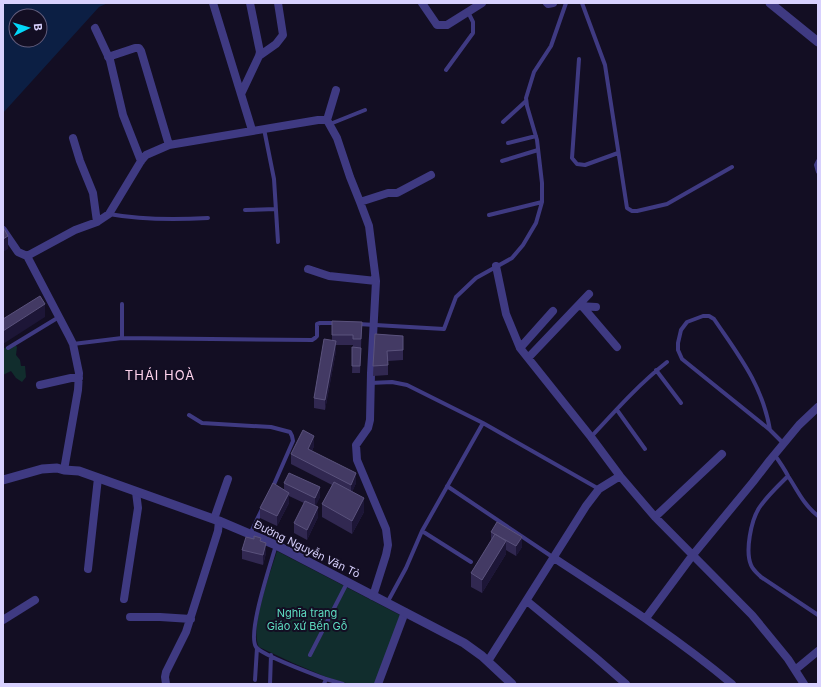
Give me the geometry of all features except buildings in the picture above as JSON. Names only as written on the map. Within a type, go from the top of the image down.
[{"type":"street","points":[[214,3],[252,130]]},
{"type":"street","points":[[241,94],[260,52],[250,3]]},
{"type":"street","points":[[259,56],[280,41],[282,35],[278,3]]},
{"type":"street","points":[[422,3],[437,25],[447,25],[482,3]]},
{"type":"street","points":[[547,3],[553,3]]},
{"type":"street","points":[[770,3],[818,42]]},
{"type":"street","points":[[95,28],[108,57],[123,115],[141,161]]},
{"type":"street","points":[[108,57],[134,48],[139,48],[168,145]]},
{"type":"street","points":[[336,90],[328,122],[337,138],[369,226],[376,281],[370,383],[370,420],[368,428],[356,445],[357,460],[386,529],[388,545],[373,596]]},
{"type":"street","points":[[27,256],[74,230],[97,222],[109,214],[146,155],[168,145],[318,120],[328,122]]},
{"type":"street","points":[[73,138],[80,161],[93,193],[97,222]]},
{"type":"street","points":[[360,202],[388,193],[397,193],[431,175]]},
{"type":"street","points":[[3,230],[18,252],[27,256],[73,344],[79,378],[64,470]]},
{"type":"street","points":[[496,266],[506,314],[520,348],[592,437],[620,476],[655,517],[752,616],[774,642],[804,684]]},
{"type":"street","points":[[308,269],[329,276],[376,281]]},
{"type":"street","points":[[528,358],[580,306],[589,294]]},
{"type":"street","points":[[580,306],[596,306]]},
{"type":"street","points":[[580,306],[617,347]]},
{"type":"street","points":[[520,348],[552,311]]},
{"type":"street","points":[[40,385],[71,378],[79,378]]},
{"type":"street","points":[[646,618],[692,556],[774,454],[799,425],[818,407]]},
{"type":"street","points":[[655,517],[722,454]]},
{"type":"street","name":"Đường Nguyễn Văn Tỏ","points":[[3,480],[42,469],[57,468],[79,471],[216,520],[276,545],[464,643],[488,661],[512,684]]},
{"type":"street","points":[[488,661],[586,506],[599,489],[620,476]]},
{"type":"street","points":[[88,569],[98,478]]},
{"type":"street","points":[[166,684],[166,672],[186,632],[218,531],[216,520],[228,479]]},
{"type":"street","points":[[124,599],[138,508],[136,492]]},
{"type":"street","points":[[554,558],[646,618],[732,684]]},
{"type":"street","points":[[3,620],[34,600]]},
{"type":"street","points":[[527,601],[626,684]]},
{"type":"street","points":[[378,684],[405,612]]},
{"type":"street","points":[[130,617],[190,619]]},
{"type":"street","points":[[795,670],[818,651]]},
{"type":"lane","points":[[350,324],[444,329],[456,297],[476,278],[512,258],[523,245],[536,223],[542,202],[542,183],[536,136],[526,98],[534,72],[551,46],[566,3]]},
{"type":"lane","points":[[582,3],[605,65],[627,208],[632,211],[637,211],[667,204],[732,166]]},
{"type":"lane","points":[[446,70],[473,33],[473,22],[468,12]]},
{"type":"lane","points":[[579,59],[572,158],[577,164],[585,165],[618,153]]},
{"type":"lane","points":[[503,122],[526,101]]},
{"type":"lane","points":[[328,122],[365,110]]},
{"type":"lane","points":[[264,128],[274,179],[278,242]]},
{"type":"lane","points":[[508,144],[536,136]]},
{"type":"lane","points":[[502,161],[538,150]]},
{"type":"lane","points":[[818,161],[816,165],[818,172]]},
{"type":"lane","points":[[489,214],[542,202]]},
{"type":"lane","points":[[245,210],[276,209]]},
{"type":"lane","points":[[109,214],[134,218],[180,220],[208,218]]},
{"type":"lane","points":[[122,304],[122,338]]},
{"type":"lane","points":[[8,348],[59,316]]},
{"type":"lane","points":[[770,430],[767,414],[759,390],[744,363],[714,319],[709,316],[703,316],[687,322],[681,330],[678,343],[678,350],[682,359],[770,430],[783,443]]},
{"type":"lane","points":[[73,344],[122,338],[312,340],[317,336],[317,324],[343,324]]},
{"type":"lane","points":[[592,437],[656,370],[667,362]]},
{"type":"lane","points":[[656,370],[681,403]]},
{"type":"lane","points":[[370,383],[392,382],[407,385],[483,423],[599,489]]},
{"type":"lane","points":[[617,410],[645,449]]},
{"type":"lane","points":[[189,415],[202,423],[271,427],[290,432],[292,441],[270,491]]},
{"type":"lane","points":[[387,603],[406,568],[422,531],[483,423]]},
{"type":"lane","points":[[774,454],[800,497],[810,510],[818,516]]},
{"type":"lane","points":[[788,476],[764,502],[754,519],[749,546],[751,564],[754,571],[761,577],[818,615]]},
{"type":"lane","points":[[447,486],[554,558]]},
{"type":"lane","points":[[250,534],[264,505]]},
{"type":"lane","points":[[422,531],[471,562]]},
{"type":"lane","points":[[255,680],[257,648],[254,642],[254,636],[258,607],[276,545]]},
{"type":"lane","points":[[310,654],[347,583]]},
{"type":"lane","points":[[257,648],[293,666],[343,684]]},
{"type":"lane","points":[[270,684],[271,655]]},
{"type":"lane","points":[[324,684],[326,679]]},
{"type":"green space","points":[[14,343],[17,347],[16,355],[20,360],[21,366],[25,366],[26,377],[22,382],[16,378],[11,371],[3,375],[3,349]]},
{"type":"green space","name":"Nghĩa trang Giáo xứ Bến Gỗ","points":[[277,551],[400,615],[375,684],[349,684],[326,677],[259,647],[257,627],[259,614],[266,585]]},
{"type":"water","points":[[3,3],[108,3],[99,7],[3,113]]},
{"type":"district","name":"THÁI HOÀ","points":[[160,375]]}]
